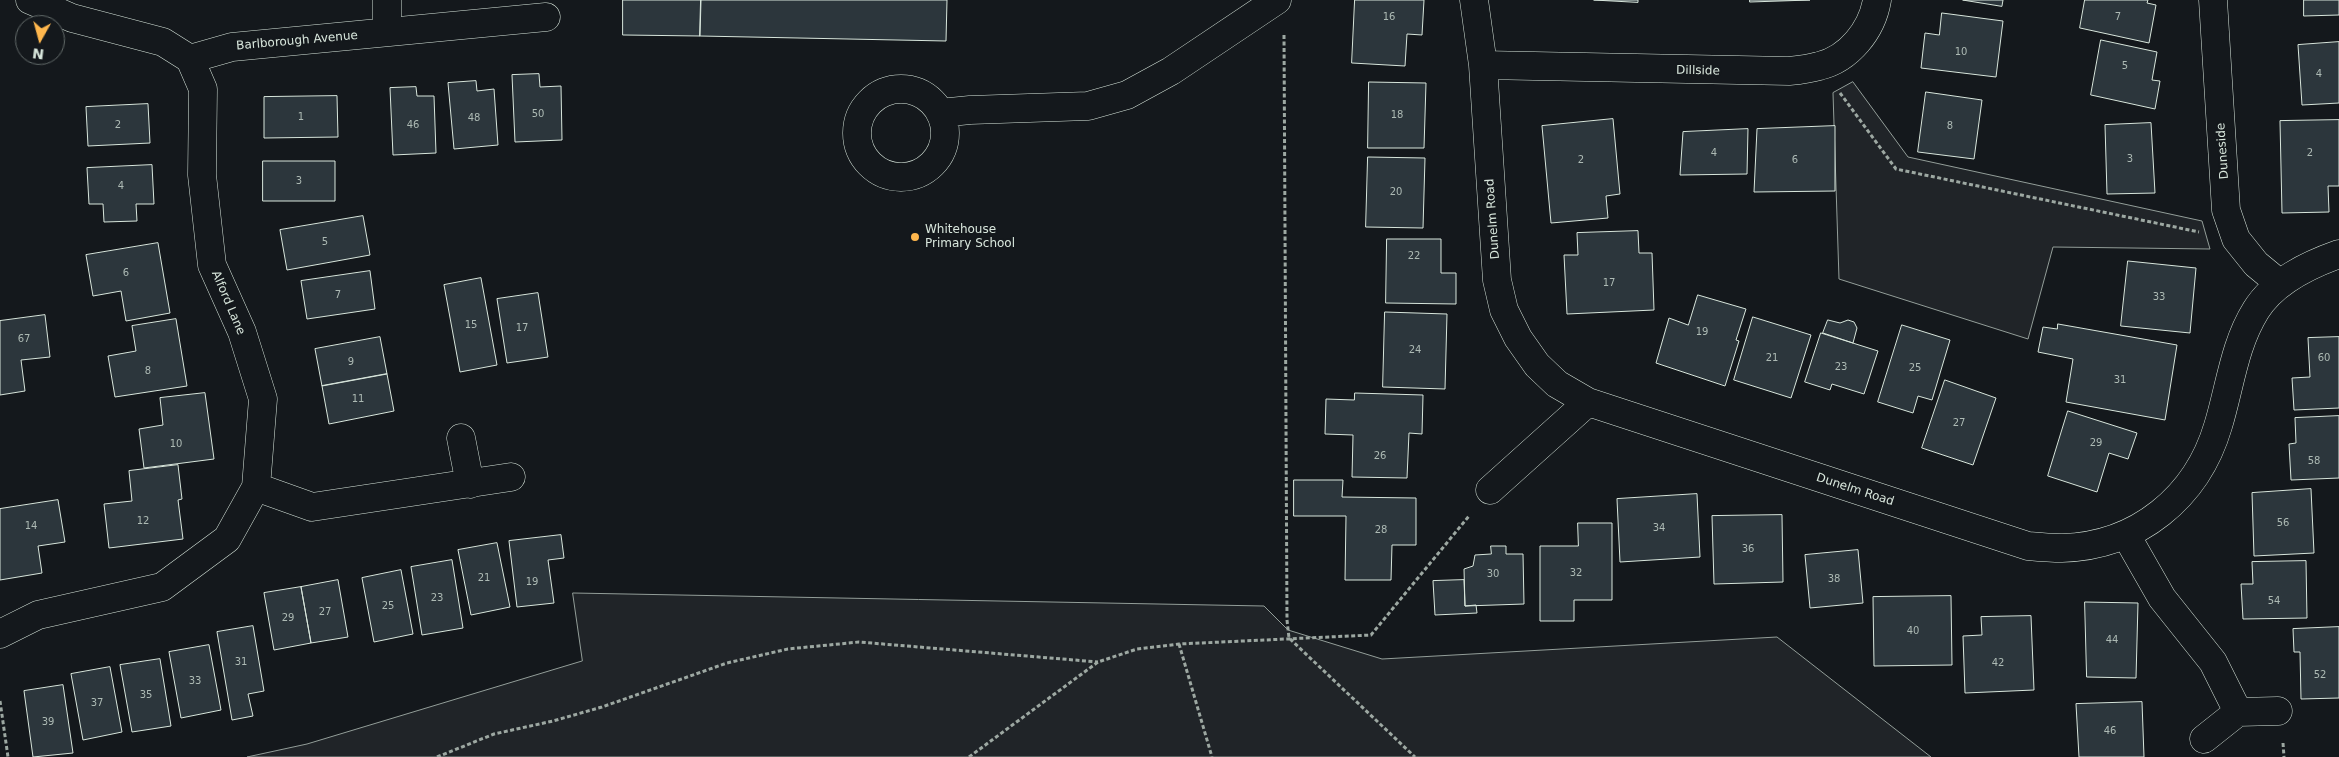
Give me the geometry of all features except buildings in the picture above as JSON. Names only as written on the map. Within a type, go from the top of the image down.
[{"type":"street","points":[[30,0],[72,18],[162,42],[190,59]]},
{"type":"street","points":[[387,0],[388,32]]},
{"type":"street","points":[[940,114],[970,110],[1088,106],[1127,95],[1171,71],[1277,0]]},
{"type":"street","name":"Dunelm Road","points":[[1474,0],[1483,66],[1497,280],[1504,310],[1518,338],[1537,364],[1557,384],[1588,402],[2028,546],[2062,548],[2093,544],[2126,534],[2154,519],[2179,498],[2200,469],[2218,427],[2238,349],[2256,310],[2279,283],[2318,261],[2339,254]]},
{"type":"street","name":"Dillside","points":[[1483,66],[1789,72],[1821,66],[1847,53],[1864,33],[1875,10],[1877,0]]},
{"type":"street","name":"Duneside","points":[[2213,0],[2226,210],[2236,239],[2256,264],[2279,283]]},
{"type":"street","name":"Barlborough Avenue","points":[[190,59],[232,47],[546,17]]},
{"type":"street","name":"Alford Lane","points":[[0,634],[38,615],[162,586],[227,539],[256,487],[263,399],[242,332],[212,265],[202,175],[203,89],[190,59]]},
{"type":"street","points":[[1490,490],[1588,402]]},
{"type":"street","points":[[461,438],[470,484]]},
{"type":"street","points":[[256,487],[312,507],[512,478]]},
{"type":"street","points":[[2126,534],[2162,598],[2213,662],[2238,712]]},
{"type":"street","points":[[2204,740],[2238,712],[2278,711]]},
{"type":"path","points":[[1284,31],[1287,610],[1289,638],[1415,757]]},
{"type":"path","points":[[1821,66],[1896,169],[2236,239]]},
{"type":"path","points":[[969,757],[1098,662],[1137,649],[1179,644],[1371,635],[1490,490]]},
{"type":"path","points":[[437,757],[494,734],[553,721],[602,707],[727,663],[788,649],[859,642],[1098,662]]},
{"type":"path","points":[[1179,644],[1212,757]]},
{"type":"path","points":[[0,701],[8,757]]},
{"type":"shaded area","points":[[1853,82],[1908,157],[2202,221],[2210,249],[2053,247],[2028,339],[1839,279],[1833,93]]},
{"type":"shaded area","points":[[573,593],[1264,606],[1288,630],[1382,659],[1777,637],[1931,757],[247,757],[307,744],[582,661]]},
{"type":"place","name":"Whitehouse Primary School","points":[[915,237]]}]
